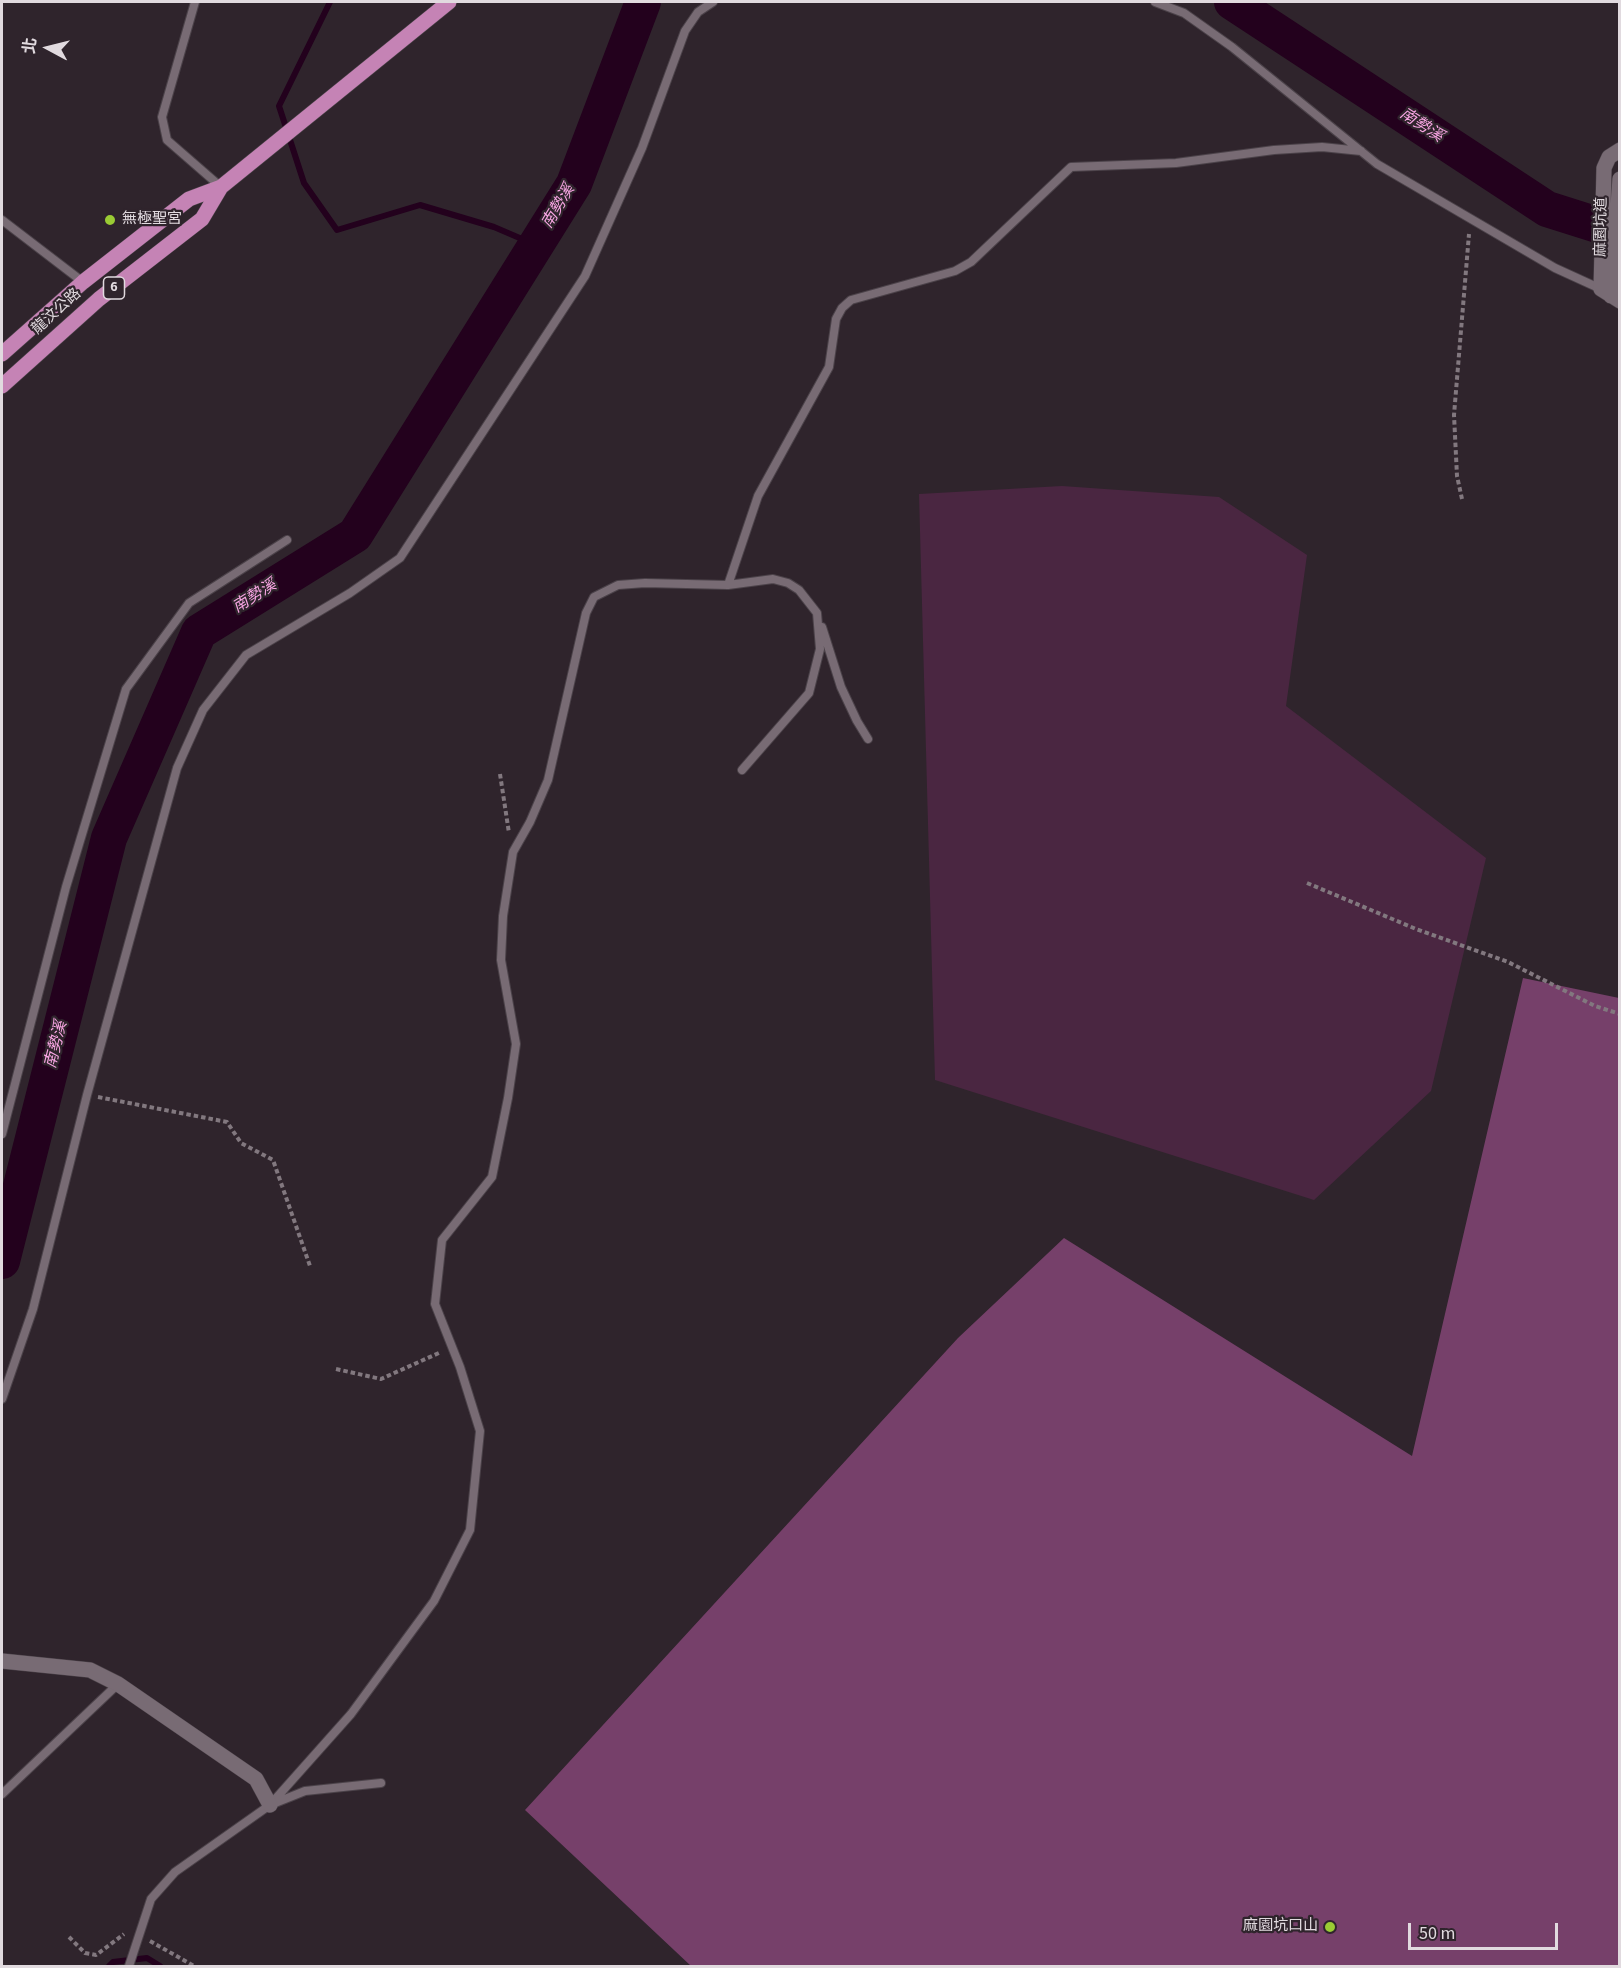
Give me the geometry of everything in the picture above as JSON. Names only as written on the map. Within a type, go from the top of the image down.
[{"type":"main road","name":"龍汶公路","points":[[2,386],[99,299],[202,219],[221,187],[449,2]]},
{"type":"main road","name":"6","points":[[83,282],[189,199],[221,187]]},
{"type":"main road","name":"龍汶公路","points":[[2,354],[83,282]]},
{"type":"main road","points":[[83,282],[99,299]]},
{"type":"street","name":"麻園坑道","points":[[1611,295],[1604,168],[1609,157],[1620,150]]},
{"type":"street","points":[[1611,295],[1619,179]]},
{"type":"street","points":[[2,1661],[90,1670],[118,1684],[256,1779],[270,1805]]},
{"type":"lane","points":[[195,2],[162,117],[167,140],[221,187]]},
{"type":"lane","points":[[2,1399],[33,1309],[87,1095],[177,768],[202,710],[246,655],[350,593],[400,558],[585,276],[642,148],[685,31],[698,12],[713,2]]},
{"type":"lane","points":[[1155,2],[1184,13],[1232,47],[1377,164],[1555,268],[1611,295]]},
{"type":"lane","points":[[728,585],[758,496],[828,368],[836,319],[850,300],[955,271],[971,262],[1071,167],[1176,163],[1274,150],[1322,147],[1361,151]]},
{"type":"lane","points":[[2,220],[83,282]]},
{"type":"lane","points":[[2,1134],[66,887],[126,689],[189,603],[287,540]]},
{"type":"lane","points":[[129,1966],[151,1899],[175,1872],[270,1805],[351,1714],[434,1601],[470,1530],[480,1431],[460,1367],[435,1304],[442,1240],[492,1177],[516,1044],[501,960],[503,916],[513,852],[530,822],[548,780],[586,613],[594,597],[618,585],[645,583],[728,585],[773,579],[788,583],[799,590],[817,612],[841,687],[868,739]]},
{"type":"lane","points":[[742,770],[809,693],[820,649],[817,612]]},
{"type":"lane","points":[[2,1794],[118,1684]]},
{"type":"lane","points":[[270,1805],[305,1791],[381,1783]]},
{"type":"path","points":[[1462,499],[1457,476],[1454,415],[1470,218]]},
{"type":"path","points":[[500,774],[513,852]]},
{"type":"path","points":[[1307,883],[1416,929],[1508,962],[1595,1006],[1620,1014]]},
{"type":"path","points":[[87,1095],[227,1122],[241,1143],[273,1160],[310,1266]]},
{"type":"path","points":[[336,1369],[381,1379],[452,1347]]},
{"type":"path","points":[[69,1937],[85,1953],[96,1954],[145,1916]]},
{"type":"path","points":[[139,1934],[194,1966]]},
{"type":"shaded area","points":[[1062,486],[1219,497],[1307,555],[1286,706],[1486,858],[1431,1091],[1314,1200],[935,1080],[919,494]]},
{"type":"shaded area","points":[[1523,978],[1619,998],[1619,1966],[691,1966],[525,1810],[958,1338],[1064,1238],[1412,1456]]},
{"type":"waterway","points":[[330,2],[279,106],[304,183],[337,230],[420,205],[494,227],[536,245]]},
{"type":"waterway","name":"南勢溪","points":[[2,1261],[109,838],[199,632],[355,535],[574,184],[643,2]]},
{"type":"waterway","name":"南勢溪","points":[[1232,2],[1547,209],[1620,232]]},
{"type":"waterway","points":[[109,1966],[113,1962],[147,1958],[160,1966]]},
{"type":"place","name":"無極聖宮","points":[[110,220]]},
{"type":"place","name":"麻園坑口山","points":[[1330,1927]]}]
